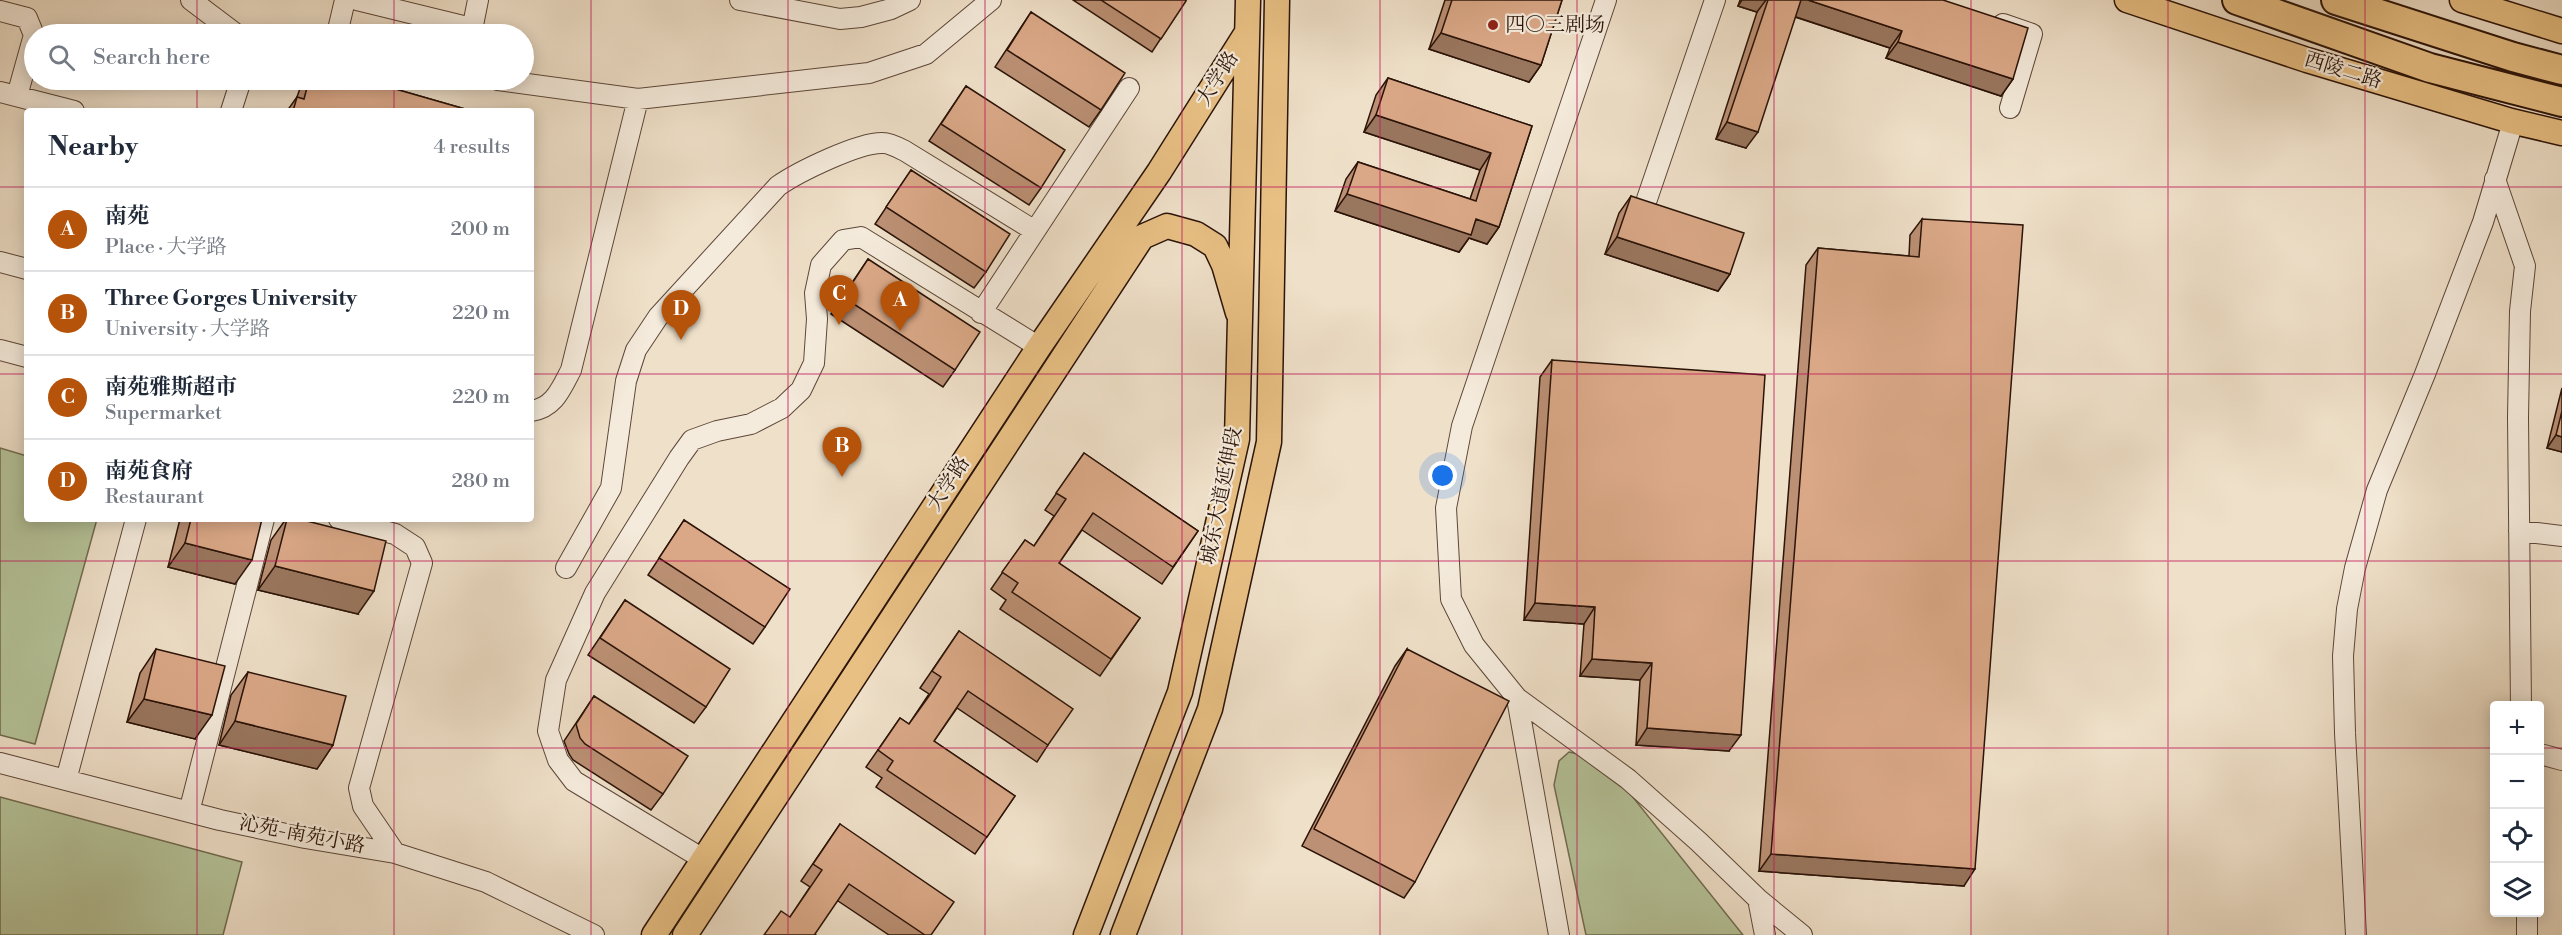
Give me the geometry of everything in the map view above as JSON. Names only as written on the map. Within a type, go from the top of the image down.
[{"type":"highway","points":[[2237,0],[2430,68],[2562,102]]},
{"type":"highway","points":[[2336,0],[2390,19],[2562,70]]},
{"type":"highway","points":[[2345,0],[2390,19]]},
{"type":"main road","name":"城东大道延伸段","points":[[1086,935],[1180,692],[1237,439],[1238,313],[1248,0]]},
{"type":"main road","name":"城东大道延伸段","points":[[1123,935],[1210,709],[1269,442],[1277,0]]},
{"type":"main road","name":"西陵二路","points":[[2127,0],[2307,60],[2513,122],[2562,132]]},
{"type":"main road","points":[[2462,0],[2562,31]]},
{"type":"main road","name":"大学路","points":[[654,935],[1039,347],[1159,172],[1246,34]]},
{"type":"main road","name":"大学路","points":[[685,935],[1142,237],[1167,226],[1196,234],[1215,246],[1224,265],[1238,313]]},
{"type":"street","points":[[191,0],[223,24]]},
{"type":"street","points":[[339,24],[345,0]]},
{"type":"street","points":[[357,0],[455,24]]},
{"type":"street","points":[[472,24],[478,0]]},
{"type":"street","points":[[740,0],[840,19],[861,17],[890,5],[910,0]]},
{"type":"street","points":[[534,85],[638,99],[869,73],[926,54],[991,0]]},
{"type":"street","points":[[1606,0],[1462,426],[1446,508],[1451,599],[1474,645],[1517,698],[1628,779],[1699,842],[1758,899],[1802,935]]},
{"type":"street","points":[[1647,199],[1715,0]]},
{"type":"street","points":[[0,11],[27,18],[29,24]]},
{"type":"street","points":[[1981,17],[2032,34],[2010,108]]},
{"type":"street","points":[[24,59],[9,94],[63,108]]},
{"type":"street","points":[[981,313],[1129,88]]},
{"type":"street","points":[[232,108],[238,90]]},
{"type":"street","points":[[534,410],[542,409],[558,397],[571,370],[638,99]]},
{"type":"street","points":[[2356,935],[2345,733],[2343,656],[2347,609],[2355,568],[2377,490],[2425,374],[2479,233],[2513,122]]},
{"type":"street","points":[[566,568],[611,488],[626,381],[636,350],[658,317],[778,186],[797,173],[865,146],[884,143],[906,151],[1035,231]]},
{"type":"street","points":[[2495,179],[2525,266],[2520,323],[2521,701]]},
{"type":"street","points":[[703,859],[574,781],[558,760],[548,731],[556,680],[595,593],[679,458],[693,440],[717,431],[751,424],[782,408],[801,390],[814,363],[817,319],[815,293],[821,265],[843,240],[861,237],[1039,347]]},
{"type":"street","points":[[0,262],[24,268]]},
{"type":"street","points":[[0,350],[24,356]]},
{"type":"street","points":[[66,780],[135,522]]},
{"type":"street","points":[[189,812],[263,522]]},
{"type":"street","points":[[350,522],[395,534],[415,547],[422,563],[360,788],[363,806],[395,853]]},
{"type":"street","points":[[2519,531],[2562,536]]},
{"type":"street","points":[[1517,698],[1559,935]]},
{"type":"street","points":[[2544,755],[2562,760]]},
{"type":"street","name":"沁苑-南苑小路","points":[[0,763],[189,812],[305,838],[395,853],[486,882],[594,935]]},
{"type":"street","points":[[1758,899],[1765,935]]},
{"type":"street","points":[[2527,917],[2527,935]]},
{"type":"green space","points":[[0,448],[24,455],[24,522],[96,522],[35,744],[0,735]]},
{"type":"green space","points":[[1569,752],[1582,755],[1624,786],[1743,935],[1586,935],[1554,785],[1559,761]]},
{"type":"green space","points":[[0,797],[242,862],[223,935],[0,935]]},
{"type":"building","points":[[1101,0],[1186,0],[1186,1],[1161,39]]},
{"type":"building","name":"四〇三剧场","points":[[1452,0],[1562,0],[1541,65],[1441,33]]},
{"type":"building","points":[[1768,0],[1801,0],[1758,132],[1727,122]]},
{"type":"building","points":[[1808,0],[1943,0],[2028,28],[2013,79],[1898,42],[1902,31]]},
{"type":"building","points":[[1031,12],[1125,73],[1101,110],[1007,50]]},
{"type":"building","points":[[1388,78],[1532,126],[1499,227],[1476,219],[1471,235],[1347,194],[1358,162],[1476,201],[1491,153],[1376,115]]},
{"type":"building","points":[[966,86],[1065,150],[1041,188],[941,124]]},
{"type":"building","points":[[306,90],[399,90],[462,108],[294,108],[297,97],[304,99]]},
{"type":"building","points":[[911,170],[1010,234],[986,272],[886,207]]},
{"type":"building","points":[[1631,196],[1744,233],[1730,274],[1617,237]]},
{"type":"building","points":[[1922,219],[2023,225],[1975,869],[1771,854],[1818,248],[1919,257]]},
{"type":"building","points":[[868,259],[980,332],[955,370],[843,297]]},
{"type":"building","points":[[1552,360],[1765,375],[1741,735],[1647,728],[1652,663],[1592,659],[1595,607],[1535,603]]},
{"type":"building","points":[[2562,411],[2562,437],[2556,435]]},
{"type":"building","points":[[1084,453],[1198,531],[1173,567],[1093,513],[1059,563],[1140,618],[1111,659],[1012,592],[1018,583],[1002,572],[1025,540],[1034,546],[1066,499],[1056,493]]},
{"type":"building","points":[[684,520],[790,589],[765,627],[659,558]]},
{"type":"building","points":[[190,522],[261,522],[252,560],[185,543]]},
{"type":"building","points":[[286,522],[311,522],[386,541],[374,591],[275,566]]},
{"type":"building","points":[[625,600],[730,669],[706,707],[600,638]]},
{"type":"building","points":[[959,631],[1073,709],[1048,745],[968,691],[934,741],[1015,796],[987,837],[887,770],[893,761],[878,750],[900,718],[909,724],[929,696],[941,677],[932,671]]},
{"type":"building","points":[[156,649],[225,666],[212,715],[144,699]]},
{"type":"building","points":[[1407,649],[1509,701],[1415,882],[1314,829]]},
{"type":"building","points":[[248,672],[346,696],[333,745],[235,721]]},
{"type":"building","points":[[594,696],[688,756],[663,794],[585,744],[580,738],[576,724]]},
{"type":"building","points":[[840,824],[954,902],[931,935],[925,935],[849,884],[816,935],[764,935],[781,911],[790,917],[822,870],[813,864]]},
{"type":"place","name":"四〇三剧场","points":[[1493,25]]},
{"type":"place","name":"南苑雅斯超市","points":[[839,325]]},
{"type":"place","name":"南苑","points":[[900,331]]},
{"type":"place","name":"南苑食府","points":[[681,340]]},
{"type":"place","name":"Three Gorges University","points":[[842,477]]}]
